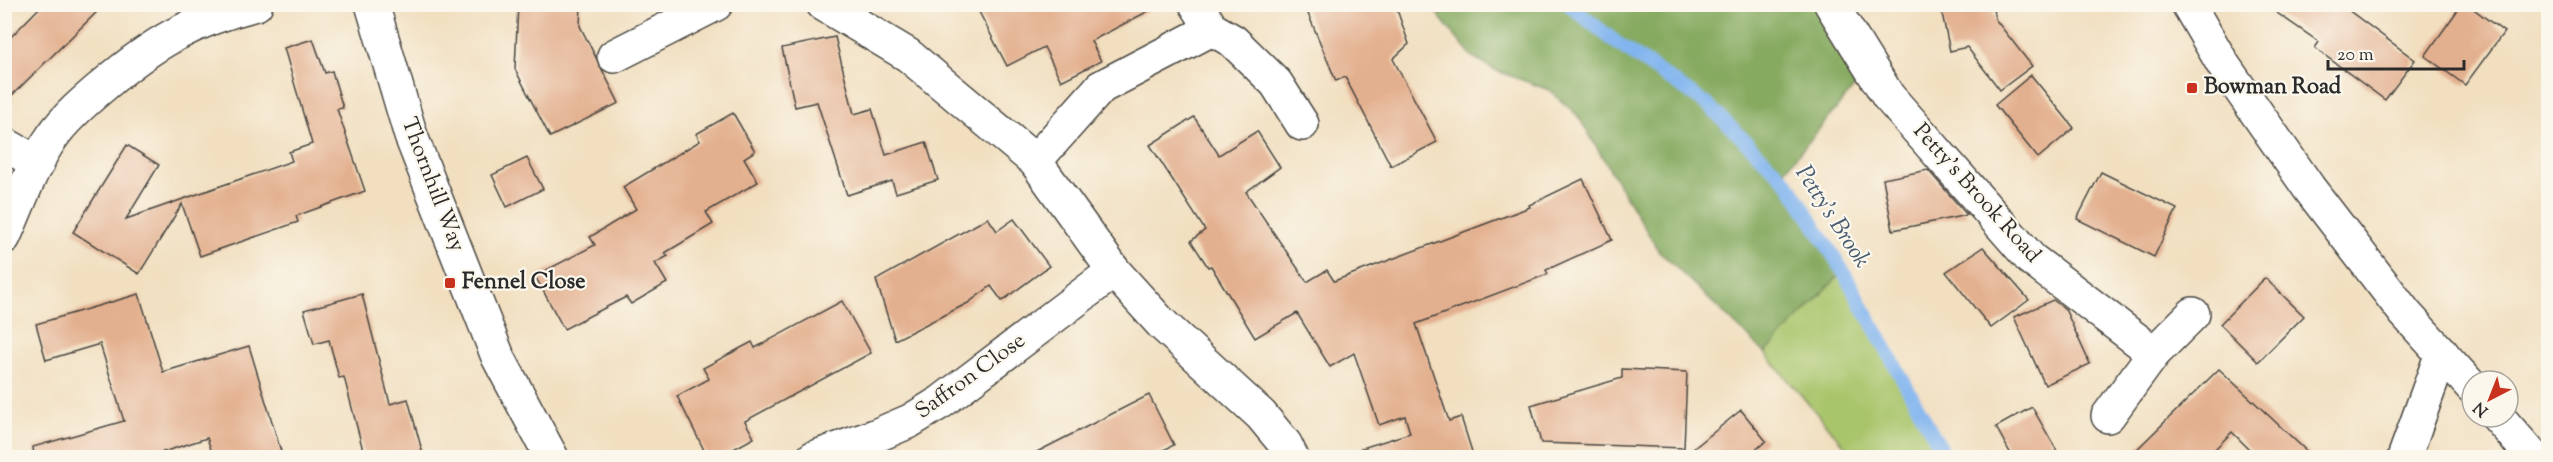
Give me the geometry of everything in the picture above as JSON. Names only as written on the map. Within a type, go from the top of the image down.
[{"type":"street","points":[[4,237],[52,136],[89,98],[154,44],[184,27],[220,13],[256,4]]},
{"type":"street","name":"Thornhill Way","points":[[372,4],[411,136],[498,357],[552,458]]},
{"type":"street","points":[[614,56],[668,15],[716,4]]},
{"type":"street","points":[[823,4],[908,55],[1035,161],[1114,271],[1161,323],[1261,415],[1285,444],[1292,458]]},
{"type":"street","name":"Petty's Brook Road","points":[[1831,4],[1888,96],[2031,259],[2154,353]]},
{"type":"street","points":[[2188,4],[2224,66],[2309,188],[2405,313],[2460,373]]},
{"type":"street","points":[[1035,161],[1101,87],[1204,17],[1257,61],[1276,83],[1302,124]]},
{"type":"street","points":[[4,144],[38,163]]},
{"type":"street","name":"Saffron Close","points":[[813,458],[910,421],[941,402],[1114,271]]},
{"type":"street","points":[[2108,416],[2154,353],[2193,314]]},
{"type":"street","points":[[2404,458],[2442,353]]},
{"type":"street","points":[[2509,429],[2534,458]]},
{"type":"green space","points":[[1430,5],[1825,5],[1871,67],[1780,176],[1788,183],[1843,271],[1765,353],[1658,250],[1578,116],[1549,90],[1495,70],[1471,56]]},
{"type":"green space","points":[[1843,271],[1946,457],[1854,457],[1765,353]]},
{"type":"building","points":[[43,4],[105,4],[4,103],[4,44]]},
{"type":"building","points":[[518,4],[581,4],[580,26],[619,103],[550,137],[515,69]]},
{"type":"building","points":[[975,4],[1162,4],[1091,41],[1101,61],[1061,81],[1044,47],[1007,66]]},
{"type":"building","points":[[1304,4],[1395,4],[1409,44],[1393,59],[1437,142],[1391,166],[1345,77],[1336,81]]},
{"type":"building","points":[[1940,4],[1992,4],[1995,19],[2032,66],[2000,90],[1967,47],[1950,51]]},
{"type":"building","points":[[2264,4],[2340,4],[2415,60],[2385,100],[2315,48],[2319,42]]},
{"type":"building","points":[[2462,4],[2467,4],[2504,32],[2465,85],[2425,56]]},
{"type":"building","points":[[835,37],[854,114],[872,109],[886,155],[926,142],[938,180],[896,193],[892,181],[847,195],[817,102],[795,107],[782,48]]},
{"type":"building","points":[[313,39],[325,73],[332,71],[343,108],[337,109],[365,191],[296,216],[298,222],[200,256],[182,204],[139,274],[73,232],[127,145],[159,165],[126,219],[292,161],[289,152],[312,144],[284,48]]},
{"type":"building","points":[[2031,75],[2074,128],[2038,158],[1995,105]]},
{"type":"building","points":[[733,113],[755,151],[744,158],[758,182],[706,212],[713,224],[665,253],[668,256],[655,263],[667,283],[631,304],[626,297],[564,329],[535,276],[595,245],[590,237],[636,209],[623,187],[700,141],[696,134]]},
{"type":"building","points":[[1194,117],[1219,155],[1257,131],[1280,167],[1246,192],[1307,282],[1327,270],[1334,281],[1530,207],[1529,205],[1583,179],[1612,240],[1546,270],[1548,274],[1416,324],[1449,421],[1461,417],[1474,458],[1360,458],[1359,449],[1410,433],[1405,416],[1379,425],[1354,353],[1330,367],[1297,313],[1255,338],[1211,266],[1208,267],[1191,241],[1205,230],[1150,145]]},
{"type":"building","points":[[527,158],[543,189],[507,207],[492,175]]},
{"type":"building","points":[[1928,170],[1967,215],[1893,230],[1883,179]]},
{"type":"building","points":[[2101,172],[2177,209],[2154,257],[2077,219]]},
{"type":"building","points":[[988,218],[997,231],[1014,219],[1049,266],[1002,301],[991,286],[968,303],[895,340],[876,280]]},
{"type":"building","points":[[1983,247],[2029,300],[1991,328],[1946,272]]},
{"type":"building","points":[[2265,278],[2304,316],[2258,362],[2220,324]]},
{"type":"building","points":[[139,294],[163,372],[249,346],[283,458],[214,458],[207,438],[144,458],[34,458],[33,447],[124,421],[100,344],[46,360],[36,324]]},
{"type":"building","points":[[362,294],[390,404],[408,399],[424,458],[365,458],[344,377],[339,378],[329,340],[314,344],[304,310]]},
{"type":"building","points":[[2053,300],[2065,309],[2090,364],[2045,385],[2014,317]]},
{"type":"building","points":[[842,301],[871,353],[745,421],[754,438],[717,458],[708,458],[677,396],[709,379],[703,368],[752,342],[755,348]]},
{"type":"building","points":[[1622,369],[1687,372],[1684,448],[1541,443],[1531,405],[1622,378]]},
{"type":"building","points":[[2219,369],[2314,458],[2258,458],[2232,432],[2206,458],[2128,458]]},
{"type":"building","points":[[1149,395],[1174,445],[1147,458],[1025,458]]},
{"type":"building","points":[[2032,407],[2061,458],[2013,458],[1996,427]]},
{"type":"building","points":[[1741,410],[1766,441],[1746,458],[1682,458]]},
{"type":"waterway","name":"Petty's Brook","points":[[1568,4],[1618,44],[1708,105],[1788,183],[1843,271],[1946,458]]},
{"type":"place","name":"Bowman Road","points":[[2192,88]]},
{"type":"place","name":"Fennel Close","points":[[450,283]]}]
